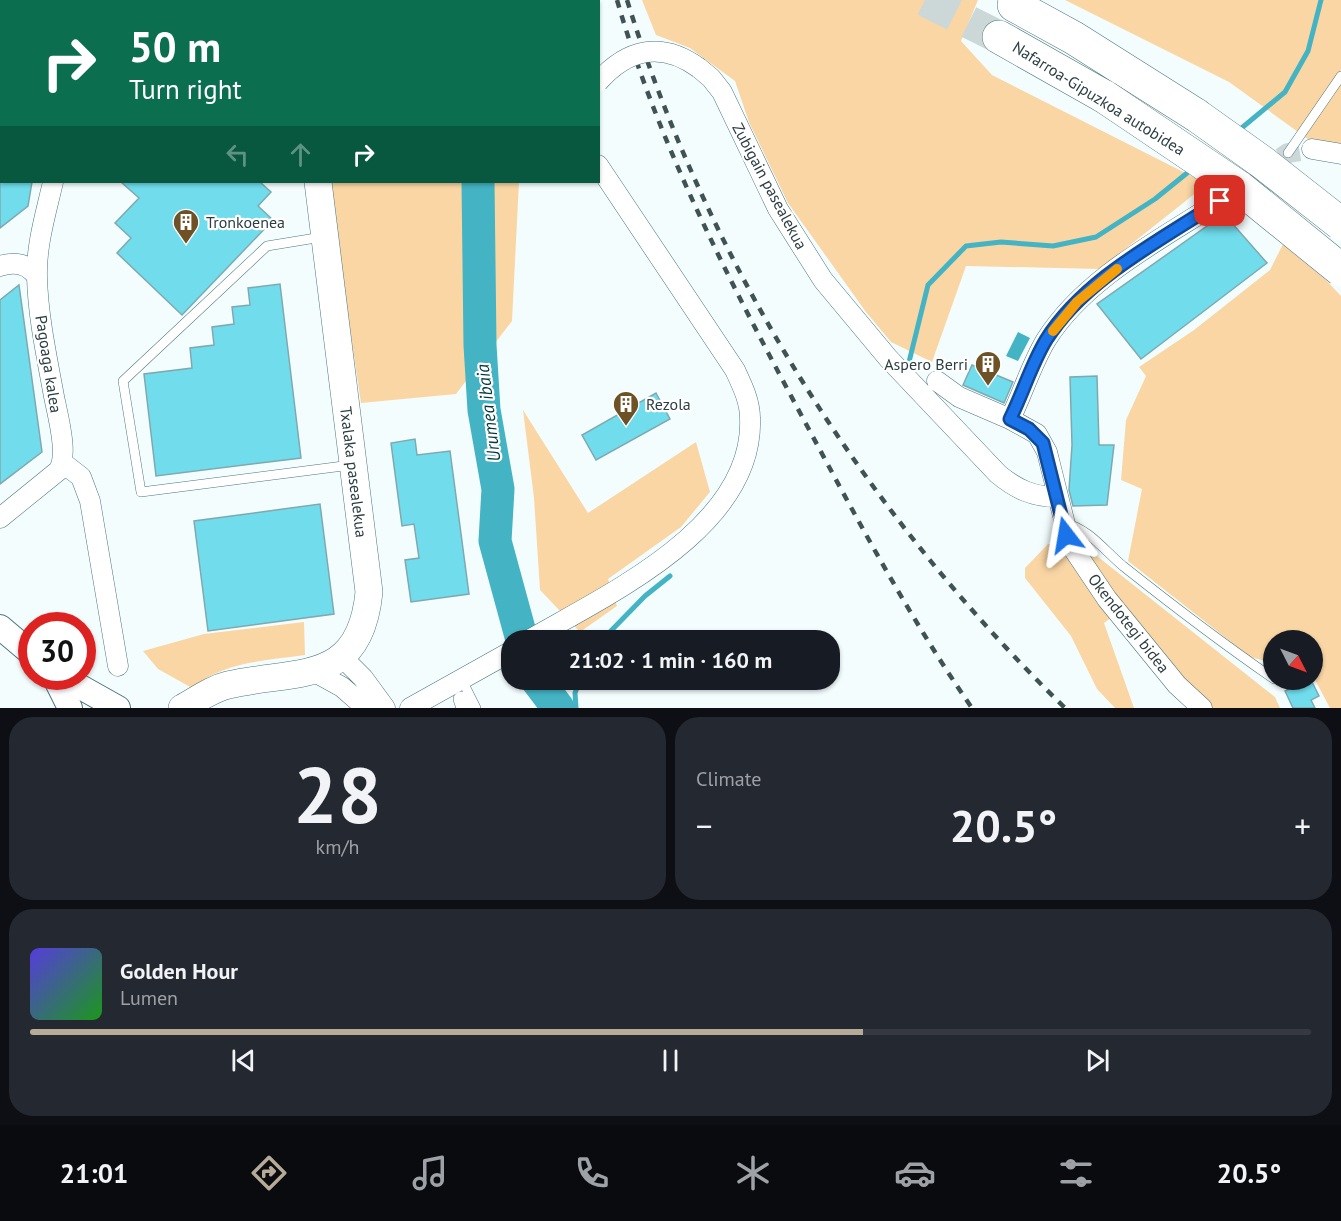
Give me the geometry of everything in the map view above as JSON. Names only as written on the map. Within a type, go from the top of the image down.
[{"type":"highway","points":[[1014,5],[1074,38],[1196,115],[1262,162],[1341,224]]},
{"type":"highway","name":"Nafarroa-Gipuzkoa autobidea","points":[[999,37],[1105,97],[1240,189],[1341,270]]},
{"type":"main road","name":"Txalaka pasealekua","points":[[182,708],[205,694],[226,686],[313,671],[342,657],[352,647],[365,621],[369,592],[318,183]]},
{"type":"main road","name":"Txalaka pasealekua","points":[[214,708],[247,682]]},
{"type":"street","name":"Zubigain pasealekua","points":[[600,80],[628,58],[651,51],[676,54],[711,78],[722,92],[765,183],[804,252],[856,321],[998,474],[1024,492],[1057,497]]},
{"type":"street","points":[[1312,149],[1341,154]]},
{"type":"street","points":[[546,630],[630,581],[675,548],[708,518],[726,497],[742,468],[750,431],[749,407],[735,370],[600,168]]},
{"type":"street","name":"Pagoaga kalea","points":[[53,183],[39,245],[37,277],[44,345],[63,451],[63,463]]},
{"type":"street","points":[[1010,419],[1032,365],[1047,338],[1077,302],[1112,273],[1220,201]]},
{"type":"street","points":[[0,266],[23,265],[31,268],[37,277]]},
{"type":"street","name":"Okendotegi bidea","points":[[937,381],[959,397],[1029,429],[1043,443],[1070,544],[1107,599],[1177,685],[1202,708]]},
{"type":"street","points":[[0,518],[58,471],[63,463],[81,477],[90,501],[118,666]]},
{"type":"street","points":[[0,627],[18,642]]},
{"type":"street","points":[[342,657],[363,678],[385,708]]},
{"type":"street","points":[[410,708],[464,690],[501,660]]},
{"type":"street","points":[[313,671],[342,687],[366,708]]},
{"type":"street","points":[[61,690],[70,708]]},
{"type":"street","points":[[86,690],[118,708]]},
{"type":"lane","points":[[1288,153],[1341,76]]},
{"type":"lane","points":[[324,237],[267,246],[123,381],[141,492],[353,465]]},
{"type":"lane","points":[[1063,522],[1083,530],[1121,564],[1207,633],[1263,672]]},
{"type":"lane","points":[[464,690],[476,708]]},
{"type":"shaded area","points":[[642,0],[978,0],[961,41],[992,75],[1207,184],[1100,269],[966,266],[932,362],[891,342],[866,312],[788,203],[749,122],[735,81],[690,48],[656,35]]},
{"type":"shaded area","points":[[1065,0],[1341,0],[1341,163],[1229,82]]},
{"type":"shaded area","points":[[328,183],[519,183],[512,321],[456,394],[361,403]]},
{"type":"shaded area","points":[[1283,244],[1326,280],[1341,296],[1341,708],[1330,708],[1320,690],[1323,690],[1323,630],[1263,630],[1263,660],[1250,657],[1128,561],[1142,489],[1121,480],[1126,420],[1146,376],[1139,367],[1194,330],[1270,270]]},
{"type":"shaded area","points":[[523,410],[588,513],[696,442],[710,492],[681,527],[608,579],[617,606],[583,630],[578,630],[540,590],[534,498]]},
{"type":"shaded area","points":[[1048,544],[1083,545],[1263,688],[1263,690],[1275,697],[1280,708],[1210,708],[1124,608],[1104,623],[1134,708],[1115,708],[1097,689],[1071,636],[1025,578],[1025,568]]},
{"type":"shaded area","points":[[304,622],[305,655],[232,667],[218,672],[192,688],[158,669],[143,651],[204,634]]},
{"type":"water","points":[[1018,332],[1030,338],[1018,361],[1006,356]]},
{"type":"building","points":[[0,183],[32,183],[28,206],[0,228]]},
{"type":"building","name":"Tronkoenea","points":[[122,183],[261,183],[271,192],[258,206],[273,220],[182,315],[117,253],[131,238],[115,223],[139,198]]},
{"type":"building","points":[[1224,214],[1267,263],[1141,359],[1097,304]]},
{"type":"building","points":[[280,284],[301,458],[156,476],[144,374],[192,368],[190,348],[214,345],[212,327],[234,324],[232,307],[250,305],[248,288]]},
{"type":"building","points":[[19,285],[42,452],[0,484],[0,300]]},
{"type":"building","name":"Aspero Berri","points":[[972,365],[1013,382],[1004,403],[963,385]]},
{"type":"building","points":[[1097,376],[1099,445],[1114,445],[1107,505],[1073,506],[1069,490],[1072,445],[1070,377]]},
{"type":"building","name":"Rezola","points":[[656,393],[670,419],[596,460],[582,435]]},
{"type":"building","points":[[415,439],[417,455],[450,451],[469,594],[411,602],[405,560],[419,558],[414,524],[402,526],[391,443]]},
{"type":"building","points":[[320,504],[334,614],[208,631],[194,521]]},
{"type":"building","points":[[1316,690],[1319,696],[1311,700],[1315,708],[1293,708],[1285,691]]},
{"type":"waterway","points":[[1238,131],[1285,92],[1308,51],[1321,0]]},
{"type":"waterway","points":[[909,362],[928,285],[966,246],[1001,242],[1053,246],[1096,237],[1155,199],[1192,169]]},
{"type":"waterway","name":"Urumea ibaia","points":[[478,183],[480,345],[484,410],[498,489],[495,541],[519,630]]},
{"type":"waterway","points":[[612,630],[645,596],[670,576]]},
{"type":"waterway","name":"Urumea ibaia","points":[[544,690],[558,708]]},
{"type":"waterway","points":[[576,690],[576,708]]},
{"type":"tunnel","points":[[925,0],[999,37]]},
{"type":"tunnel","points":[[1232,192],[1288,153],[1312,149]]},
{"type":"railway","points":[[617,0],[654,110],[725,268],[884,567],[972,708]]},
{"type":"railway","points":[[627,0],[661,99],[702,196],[749,290],[802,381],[860,469],[924,553],[992,633],[1065,708]]},
{"type":"slow traffic","points":[[1053,331],[1077,302],[1117,269]]},
{"type":"place","name":"Tronkoenea","points":[[186,245]]},
{"type":"place","name":"Aspero Berri","points":[[988,387]]},
{"type":"place","name":"Rezola","points":[[626,427]]},
{"type":"route","points":[[1066,535],[1043,443],[1037,434],[1010,419],[1032,365],[1047,338],[1077,302],[1112,273],[1220,201]]}]
